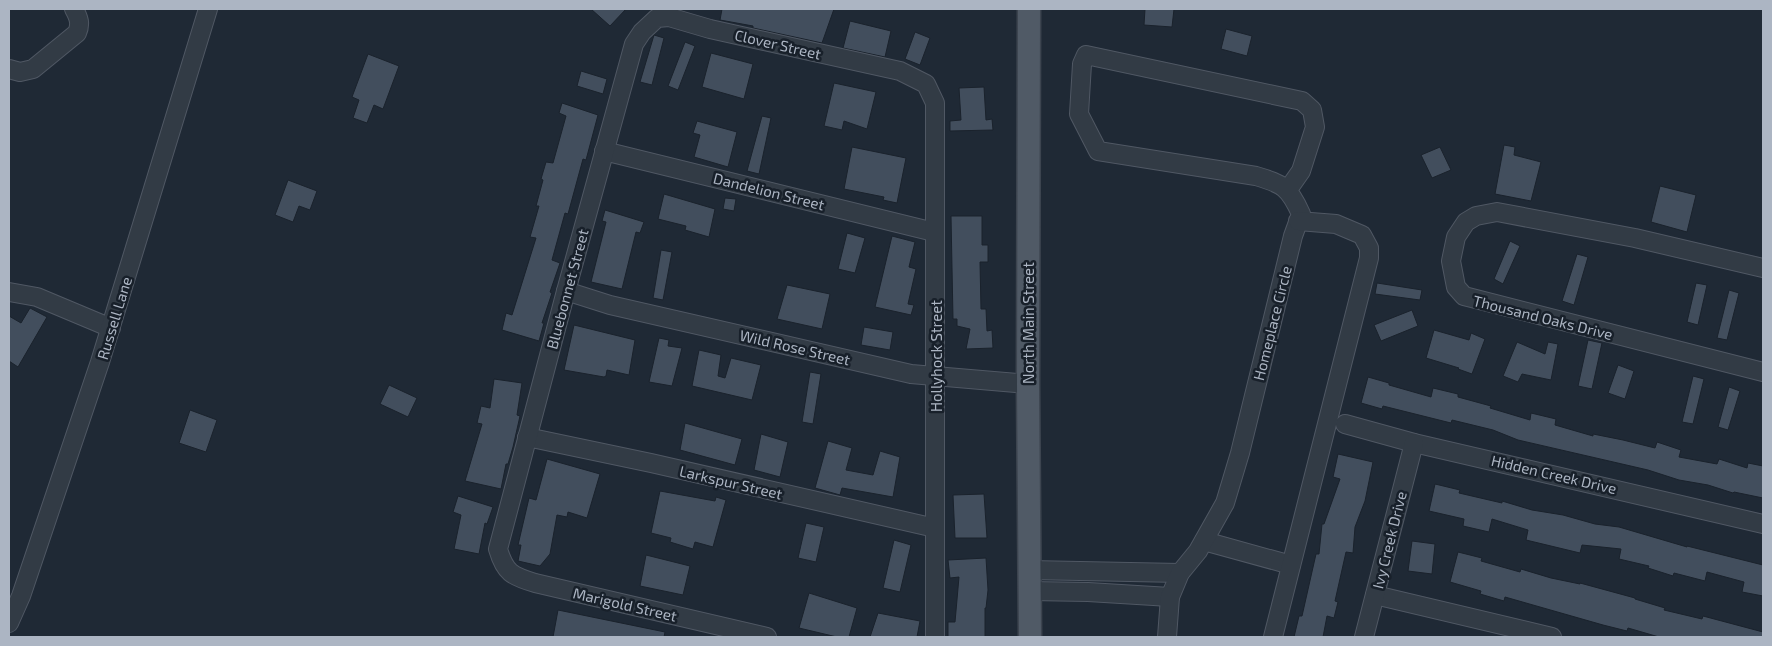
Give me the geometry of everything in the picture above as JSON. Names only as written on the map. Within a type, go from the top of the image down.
[{"type":"main road","name":"North Main Street","points":[[1029,9],[1028,384],[1030,637]]},
{"type":"street","points":[[9,69],[20,72],[32,69],[77,33],[80,26],[74,9]]},
{"type":"street","name":"Russell Lane","points":[[9,623],[24,587],[111,328],[208,9]]},
{"type":"street","name":"Clover Street","points":[[642,32],[657,18],[670,17],[710,28],[900,71],[919,80]]},
{"type":"street","name":"Bluebonnet Street","points":[[498,550],[604,151],[634,44],[642,32]]},
{"type":"street","name":"Homeplace Circle","points":[[1167,637],[1170,597],[1180,573],[1198,551],[1224,503],[1240,453],[1293,236],[1301,214],[1293,197],[1287,191],[1279,183],[1256,176],[1098,151],[1079,114],[1082,64],[1086,55],[1302,100],[1312,110],[1315,127],[1301,171],[1287,191]]},
{"type":"street","name":"Hollyhock Street","points":[[919,80],[926,84],[935,103],[936,637]]},
{"type":"street","name":"Dandelion Street","points":[[604,151],[934,232]]},
{"type":"street","name":"Thousand Oaks Drive","points":[[1763,268],[1635,238],[1497,212],[1476,216],[1466,222],[1456,237],[1451,261],[1456,287],[1464,296],[1763,372]]},
{"type":"street","points":[[1273,637],[1369,258],[1369,248],[1362,235],[1336,224],[1298,221]]},
{"type":"street","name":"Wild Rose Street","points":[[566,291],[610,304],[911,374],[1028,384]]},
{"type":"street","points":[[9,292],[37,297],[111,328]]},
{"type":"street","name":"Hidden Creek Drive","points":[[1345,424],[1414,443],[1490,459],[1763,524]]},
{"type":"street","name":"Larkspur Street","points":[[528,437],[661,465],[935,528]]},
{"type":"street","name":"Ivy Creek Drive","points":[[1364,637],[1414,443]]},
{"type":"street","points":[[1204,541],[1291,565]]},
{"type":"street","name":"Marigold Street","points":[[498,550],[502,564],[516,578],[767,637]]},
{"type":"street","points":[[1106,593],[1107,571]]},
{"type":"street","points":[[1030,580],[1107,571],[1180,573]]},
{"type":"street","points":[[1030,580],[1106,593],[1170,597]]},
{"type":"street","points":[[1375,595],[1552,637]]},
{"type":"building","points":[[591,9],[626,9],[610,26]]},
{"type":"building","points":[[722,9],[834,9],[822,43],[720,20]]},
{"type":"building","points":[[1145,9],[1174,9],[1172,27],[1144,25]]},
{"type":"building","points":[[850,21],[891,31],[885,57],[843,48]]},
{"type":"building","points":[[1226,29],[1252,36],[1247,56],[1221,49]]},
{"type":"building","points":[[915,32],[930,38],[920,65],[905,59]]},
{"type":"building","points":[[654,35],[664,38],[652,85],[640,82]]},
{"type":"building","points":[[685,42],[695,46],[678,90],[668,86]]},
{"type":"building","points":[[711,53],[753,64],[744,99],[702,87]]},
{"type":"building","points":[[368,54],[399,66],[383,109],[374,105],[367,123],[353,118],[359,100],[352,97]]},
{"type":"building","points":[[581,71],[607,79],[603,94],[577,86]]},
{"type":"building","points":[[834,83],[876,92],[867,129],[844,121],[842,130],[824,126]]},
{"type":"building","points":[[984,87],[986,120],[992,119],[993,130],[950,131],[950,121],[961,120],[959,88]]},
{"type":"building","points":[[562,103],[598,115],[586,160],[583,159],[568,214],[565,213],[552,260],[560,263],[550,292],[552,293],[542,323],[544,323],[539,341],[502,330],[506,313],[512,315],[536,238],[530,237],[539,206],[536,206],[543,180],[541,179],[546,162],[553,163],[566,116],[559,113]]},
{"type":"building","points":[[762,116],[771,118],[759,174],[747,171]]},
{"type":"building","points":[[697,121],[737,132],[728,167],[694,157],[700,135],[693,133]]},
{"type":"building","points":[[1504,145],[1515,147],[1514,155],[1541,162],[1531,201],[1495,194]]},
{"type":"building","points":[[852,147],[906,158],[897,203],[883,200],[884,197],[844,189]]},
{"type":"building","points":[[1440,147],[1451,170],[1432,178],[1421,155]]},
{"type":"building","points":[[288,180],[317,191],[310,210],[299,206],[293,222],[275,215]]},
{"type":"building","points":[[1660,186],[1696,195],[1687,232],[1651,222]]},
{"type":"building","points":[[664,194],[715,209],[709,237],[685,230],[686,226],[658,219]]},
{"type":"building","points":[[725,198],[736,199],[734,211],[723,209]]},
{"type":"building","points":[[605,210],[644,222],[640,233],[636,232],[622,289],[591,282],[606,222],[602,221]]},
{"type":"building","points":[[951,216],[982,216],[982,245],[988,245],[988,262],[980,262],[981,309],[986,309],[987,331],[992,330],[993,348],[966,349],[970,329],[957,326],[957,319],[953,319]]},
{"type":"building","points":[[847,233],[865,238],[855,273],[838,269]]},
{"type":"building","points":[[892,236],[915,242],[909,267],[916,269],[908,304],[914,305],[911,315],[875,307]]},
{"type":"building","points":[[1510,241],[1520,246],[1503,284],[1494,279]]},
{"type":"building","points":[[661,250],[672,252],[663,300],[653,298]]},
{"type":"building","points":[[1577,254],[1588,257],[1574,305],[1562,301]]},
{"type":"building","points":[[1377,283],[1422,290],[1420,300],[1375,294]]},
{"type":"building","points":[[1696,283],[1707,285],[1698,325],[1687,322]]},
{"type":"building","points":[[787,285],[830,294],[822,329],[777,319]]},
{"type":"building","points":[[1729,290],[1739,293],[1727,340],[1717,338]]},
{"type":"building","points":[[30,308],[47,317],[18,367],[9,361],[9,316],[21,323]]},
{"type":"building","points":[[1412,310],[1418,326],[1381,341],[1374,325]]},
{"type":"building","points":[[574,325],[635,340],[629,375],[607,370],[604,377],[564,370]]},
{"type":"building","points":[[864,327],[893,332],[890,350],[861,345]]},
{"type":"building","points":[[1434,330],[1469,340],[1471,333],[1485,339],[1472,374],[1426,358]]},
{"type":"building","points":[[659,338],[669,340],[668,346],[682,348],[672,386],[649,382]]},
{"type":"building","points":[[1588,340],[1602,343],[1592,389],[1578,386]]},
{"type":"building","points":[[1517,342],[1545,354],[1548,342],[1558,344],[1551,380],[1522,374],[1518,382],[1503,376]]},
{"type":"building","points":[[699,350],[721,355],[718,376],[725,378],[731,358],[761,365],[752,400],[692,386]]},
{"type":"building","points":[[1618,365],[1634,371],[1625,399],[1608,393]]},
{"type":"building","points":[[810,372],[821,374],[813,424],[802,422]]},
{"type":"building","points":[[1693,376],[1704,379],[1693,424],[1682,422]]},
{"type":"building","points":[[1368,377],[1431,397],[1433,388],[1458,394],[1458,397],[1530,420],[1531,413],[1556,419],[1555,425],[1593,436],[1593,434],[1655,448],[1657,442],[1681,450],[1679,457],[1717,464],[1719,459],[1747,468],[1748,463],[1763,466],[1763,498],[1733,493],[1708,485],[1679,480],[1648,470],[1518,440],[1493,430],[1452,420],[1451,423],[1383,406],[1382,409],[1361,403]]},
{"type":"building","points":[[494,379],[522,383],[517,415],[520,416],[501,489],[465,481],[482,424],[477,423],[481,406],[490,408]]},
{"type":"building","points":[[389,385],[417,398],[408,417],[380,404]]},
{"type":"building","points":[[1729,387],[1740,391],[1728,430],[1718,427]]},
{"type":"building","points":[[190,410],[217,420],[206,452],[179,443]]},
{"type":"building","points":[[685,423],[742,439],[735,465],[680,450]]},
{"type":"building","points":[[761,434],[788,442],[780,477],[754,470]]},
{"type":"building","points":[[828,441],[852,448],[846,470],[873,475],[880,451],[900,457],[893,497],[842,488],[840,495],[815,488]]},
{"type":"building","points":[[1338,454],[1373,462],[1365,501],[1355,527],[1353,553],[1346,552],[1335,601],[1338,602],[1334,618],[1327,616],[1323,637],[1294,637],[1299,616],[1302,616],[1316,554],[1319,554],[1322,524],[1324,524],[1340,479],[1333,477]]},
{"type":"building","points":[[547,459],[600,474],[587,518],[568,512],[567,517],[557,515],[550,554],[540,566],[518,561],[521,545],[518,545],[529,498],[536,500]]},
{"type":"building","points":[[1435,484],[1460,490],[1459,493],[1502,503],[1502,501],[1532,510],[1563,515],[1595,524],[1619,527],[1687,547],[1763,565],[1763,596],[1742,592],[1744,582],[1707,572],[1705,581],[1674,573],[1673,576],[1648,568],[1649,566],[1619,559],[1621,549],[1582,545],[1580,553],[1526,540],[1528,530],[1492,519],[1489,532],[1463,526],[1464,519],[1429,511]]},
{"type":"building","points":[[660,491],[715,501],[716,497],[726,500],[713,547],[695,542],[693,549],[670,542],[671,538],[651,533]]},
{"type":"building","points":[[984,494],[987,538],[955,538],[953,495]]},
{"type":"building","points":[[458,496],[493,507],[487,524],[485,523],[479,554],[454,549],[461,515],[453,512]]},
{"type":"building","points":[[806,523],[824,527],[816,562],[798,558]]},
{"type":"building","points":[[894,540],[911,545],[900,592],[883,588]]},
{"type":"building","points":[[1412,541],[1435,544],[1432,574],[1408,571]]},
{"type":"building","points":[[1458,552],[1482,558],[1481,561],[1520,572],[1521,569],[1635,598],[1665,608],[1664,610],[1702,619],[1703,616],[1763,632],[1763,637],[1659,637],[1628,628],[1627,631],[1603,625],[1505,597],[1504,601],[1480,594],[1481,591],[1450,582]]},
{"type":"building","points":[[646,555],[690,566],[683,595],[640,586]]},
{"type":"building","points":[[986,558],[988,590],[985,608],[985,637],[948,637],[948,622],[955,622],[959,577],[950,578],[948,560]]},
{"type":"building","points":[[809,593],[857,608],[849,637],[837,637],[799,628]]},
{"type":"building","points":[[558,610],[665,632],[664,637],[553,637]]},
{"type":"building","points":[[878,613],[920,621],[917,637],[870,637]]}]
